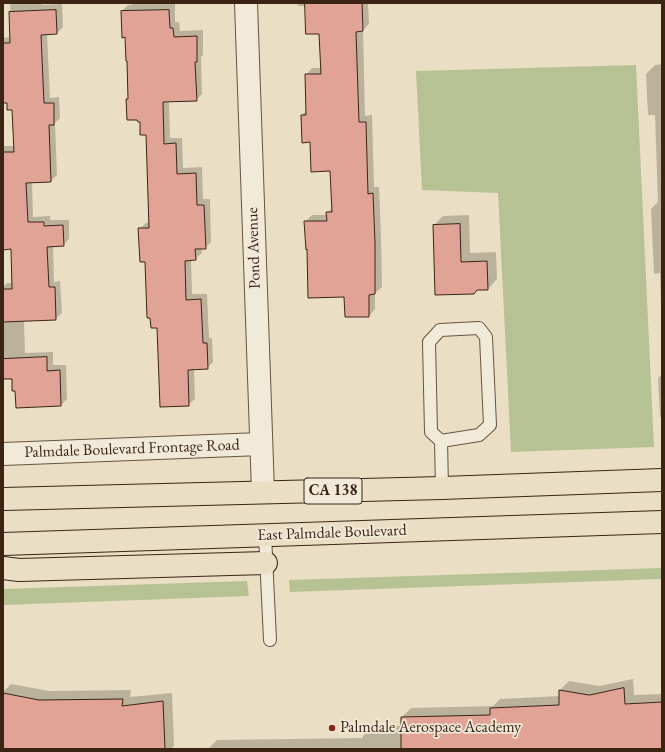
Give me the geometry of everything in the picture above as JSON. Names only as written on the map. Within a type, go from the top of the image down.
[{"type":"highway","name":"CA 138","points":[[3,500],[442,488],[662,480]]},
{"type":"highway","name":"East Palmdale Boulevard","points":[[3,544],[660,523]]},
{"type":"highway","points":[[3,568],[19,570],[266,563]]},
{"type":"street","name":"Pond Avenue","points":[[246,3],[263,492]]},
{"type":"street","name":"Palmdale Boulevard Frontage Road","points":[[3,454],[261,444]]},
{"type":"lane","points":[[441,441],[480,435],[490,425],[486,337],[479,328],[440,330],[429,342],[431,432],[441,441],[442,488]]},
{"type":"lane","points":[[265,535],[270,640]]},
{"type":"green space","points":[[636,65],[654,447],[511,452],[498,193],[422,190],[416,71]]},
{"type":"green space","points":[[662,568],[662,579],[290,592],[289,580]]},
{"type":"green space","points":[[247,581],[249,596],[3,605],[3,589]]},
{"type":"building","points":[[305,3],[362,3],[363,31],[356,32],[359,122],[366,122],[368,194],[373,193],[375,243],[375,294],[369,295],[369,317],[345,317],[344,297],[308,298],[307,249],[306,250],[304,221],[327,221],[326,212],[332,212],[330,171],[311,172],[310,142],[302,143],[301,115],[306,115],[305,74],[321,74],[319,34],[306,34]]},
{"type":"building","points":[[56,10],[57,34],[41,35],[44,103],[54,103],[54,125],[49,125],[51,182],[26,183],[28,222],[44,222],[44,226],[63,225],[64,246],[47,247],[49,287],[55,287],[56,320],[3,322],[3,289],[12,289],[11,249],[3,250],[3,152],[14,152],[12,110],[7,110],[7,103],[3,103],[3,43],[10,43],[9,12]]},
{"type":"building","points":[[169,10],[170,28],[173,28],[174,37],[197,36],[197,62],[195,62],[197,101],[163,102],[164,144],[176,143],[177,174],[196,173],[197,205],[204,205],[206,249],[195,249],[196,260],[185,261],[186,300],[201,299],[203,343],[207,343],[208,369],[188,370],[189,406],[160,407],[157,328],[151,328],[150,318],[147,318],[145,262],[140,262],[138,228],[149,228],[146,135],[140,135],[140,122],[137,120],[127,120],[127,61],[125,37],[122,38],[121,11]]},
{"type":"building","points":[[460,224],[461,262],[487,261],[488,290],[477,290],[474,294],[435,295],[433,225]]},
{"type":"building","points":[[47,357],[47,371],[60,370],[61,406],[16,408],[15,391],[12,391],[12,379],[3,379],[3,359]]},
{"type":"building","points":[[624,688],[625,704],[662,702],[662,749],[401,749],[401,717],[490,715],[490,708],[559,705],[559,690],[589,695]]},
{"type":"building","points":[[3,693],[39,700],[123,699],[122,706],[163,701],[165,749],[3,749]]},
{"type":"place","name":"Palmdale Aerospace Academy","points":[[332,728]]}]
